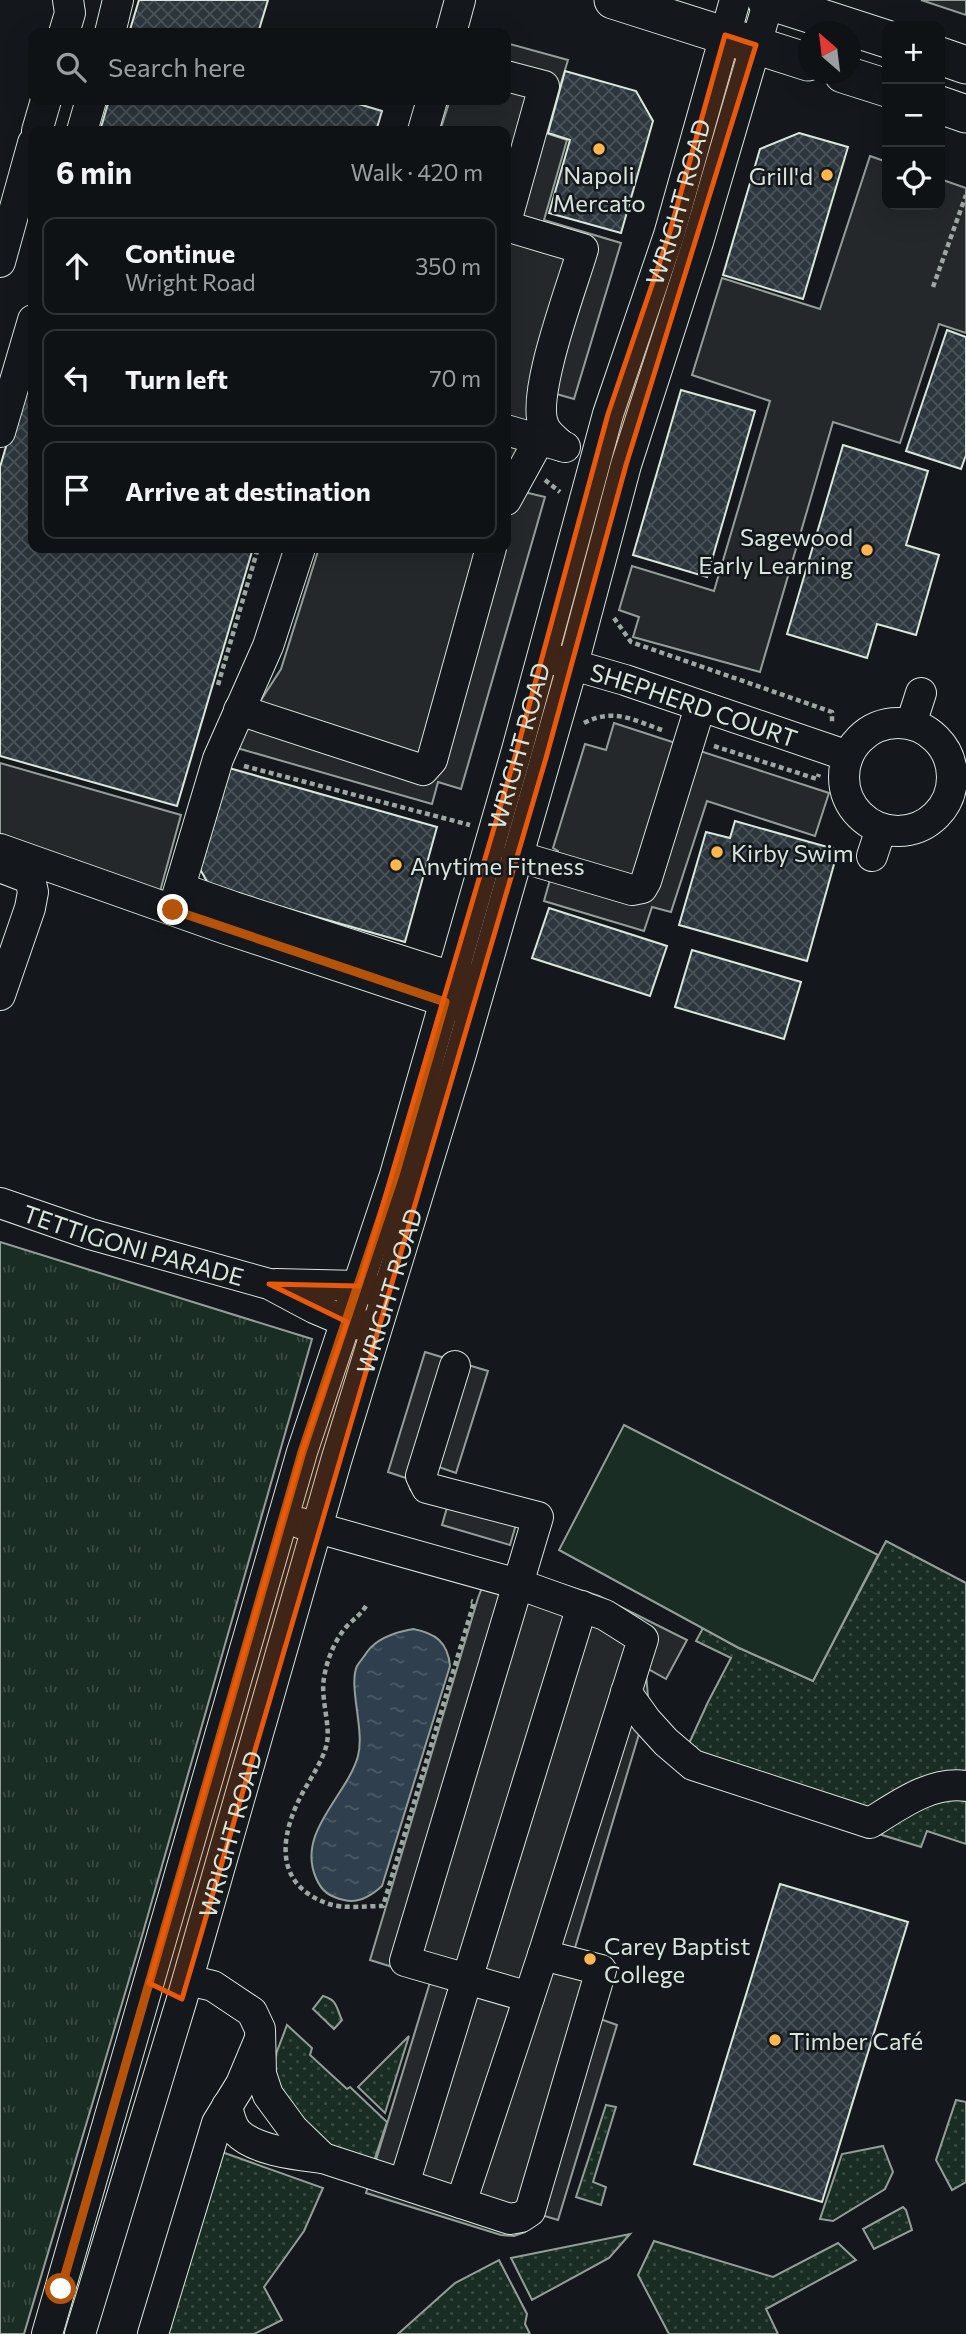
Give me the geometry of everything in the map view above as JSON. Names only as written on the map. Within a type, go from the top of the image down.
[{"type":"main road","points":[[613,0],[798,59]]},
{"type":"main road","points":[[767,0],[882,37]]},
{"type":"main road","points":[[945,58],[966,65]]},
{"type":"main road","points":[[861,80],[882,86]]},
{"type":"main road","points":[[945,107],[966,114]]},
{"type":"street","points":[[66,28],[70,13],[68,0]]},
{"type":"street","points":[[111,28],[118,0]]},
{"type":"street","points":[[452,28],[460,0]]},
{"type":"street","name":"WRIGHT ROAD","points":[[47,2334],[302,1452],[395,1175],[517,856],[573,664],[626,465],[698,242],[740,40],[735,0]]},
{"type":"street","points":[[740,40],[767,0]]},
{"type":"street","name":"WRIGHT ROAD","points":[[80,2334],[185,1989],[388,1294],[463,993],[517,750],[608,414],[740,40]]},
{"type":"street","points":[[511,77],[544,86],[511,206]]},
{"type":"street","points":[[38,126],[45,105]]},
{"type":"street","points":[[83,126],[90,105]]},
{"type":"street","points":[[424,126],[431,105]]},
{"type":"street","points":[[0,262],[28,162]]},
{"type":"street","points":[[511,226],[583,249],[543,382],[542,417],[551,443]]},
{"type":"street","points":[[669,235],[698,242]]},
{"type":"street","points":[[0,432],[28,337]]},
{"type":"street","points":[[511,431],[626,465]]},
{"type":"street","points":[[511,493],[551,443]]},
{"type":"street","points":[[177,882],[218,760],[268,646],[298,553]]},
{"type":"street","points":[[239,710],[423,770],[432,760],[490,553]]},
{"type":"street","name":"SHEPHERD COURT","points":[[541,656],[573,664],[848,756]]},
{"type":"street","points":[[911,724],[921,693]]},
{"type":"street","points":[[517,856],[632,890],[642,888],[700,707]]},
{"type":"street","points":[[888,723],[911,724],[923,728],[937,739],[948,754],[958,792],[932,819],[916,828],[899,831],[876,842],[845,791],[844,773],[848,756],[857,741],[872,729],[888,723]]},
{"type":"street","points":[[0,849],[177,882],[463,993]]},
{"type":"street","points":[[0,867],[26,877],[33,892],[0,995]]},
{"type":"street","name":"TETTIGONI PARADE","points":[[0,1203],[90,1234],[269,1284],[314,1308],[348,1321],[377,1328]]},
{"type":"street","name":"TETTIGONI PARADE","points":[[269,1284],[359,1286],[388,1294]]},
{"type":"street","points":[[455,1366],[421,1476],[427,1488],[538,1517],[405,1961],[529,1997]]},
{"type":"street","points":[[283,1518],[518,1584],[605,1615],[643,1639],[461,2203]]},
{"type":"street","points":[[404,2184],[582,1606]]},
{"type":"street","points":[[626,1692],[666,1742],[693,1765],[870,1823],[929,1790],[954,1784],[966,1786]]},
{"type":"street","points":[[227,2106],[236,2131],[246,2139],[291,2154],[323,2158],[510,2219],[521,2217],[530,2211],[601,1970],[543,1955]]},
{"type":"street","points":[[149,1983],[185,1989],[213,1986],[252,2012],[260,2029],[261,2074],[268,2095],[293,2129],[323,2158]]},
{"type":"street","points":[[153,2334],[217,2123],[241,2084],[259,2041]]},
{"type":"path","points":[[933,287],[966,195]]},
{"type":"path","points":[[217,690],[257,553]]},
{"type":"path","points":[[612,616],[631,642],[832,712]]},
{"type":"path","points":[[243,766],[478,827]]},
{"type":"path","points":[[366,1606],[346,1627],[332,1649],[323,1679],[328,1742],[296,1806],[284,1851],[286,1865],[294,1879],[312,1896],[331,1905],[383,1906],[474,1602],[467,1600]]},
{"type":"highlighted area","points":[[725,35],[756,45],[626,465],[546,758],[182,1999],[149,1983],[302,1452],[347,1322],[269,1284],[359,1286],[517,750],[608,414],[669,235]]},
{"type":"green space","points":[[0,1242],[312,1339],[142,1936],[24,2334],[0,2334]]},
{"type":"green space","points":[[624,1425],[878,1555],[813,1681],[737,1647],[559,1550]]},
{"type":"green space","points":[[886,1541],[966,1583],[966,1774],[871,1811],[686,1750],[731,1658],[696,1641],[703,1628],[737,1647],[813,1681]]},
{"type":"green space","points":[[941,1795],[966,1801],[966,1844],[927,1831],[921,1847],[882,1835],[887,1819]]},
{"type":"green space","points":[[323,1996],[334,2002],[342,2020],[334,2029],[313,2009]]},
{"type":"green space","points":[[287,2025],[312,2048],[310,2055],[347,2089],[350,2087],[387,2122],[374,2161],[329,2145],[290,2112],[273,2073],[276,2054]]},
{"type":"green space","points":[[409,2036],[385,2113],[358,2087]]},
{"type":"green space","points":[[956,2100],[966,2102],[966,2182],[952,2190],[936,2160]]},
{"type":"green space","points":[[606,2105],[616,2107],[593,2182],[606,2187],[601,2205],[576,2197]]},
{"type":"green space","points":[[883,2146],[893,2172],[885,2189],[833,2221],[820,2219],[842,2154]]},
{"type":"green space","points":[[219,2151],[323,2188],[304,2231],[264,2287],[282,2320],[254,2334],[166,2334]]},
{"type":"green space","points":[[903,2207],[912,2230],[874,2249],[863,2229]]},
{"type":"green space","points":[[630,2234],[609,2258],[532,2300],[511,2258]]},
{"type":"green space","points":[[654,2241],[773,2277],[838,2243],[856,2260],[766,2309],[778,2334],[669,2334],[638,2275]]},
{"type":"green space","points":[[499,2260],[527,2314],[525,2324],[530,2334],[398,2334],[455,2283]]},
{"type":"shaded area","points":[[921,0],[966,0],[966,15]]},
{"type":"shaded area","points":[[511,44],[568,60],[546,133],[567,140],[544,220],[621,243],[574,399],[553,393],[524,492],[545,497],[461,789],[438,782],[432,804],[237,748],[243,728],[281,669],[317,553],[511,553],[511,126],[442,126],[448,105],[511,105]]},
{"type":"shaded area","points":[[870,156],[882,160],[882,210],[945,210],[945,181],[966,188],[966,333],[939,324],[900,443],[833,422],[760,672],[633,637],[639,617],[619,610],[632,566],[714,591],[770,401],[692,375],[722,278],[820,309]]},
{"type":"shaded area","points":[[614,723],[829,793],[815,836],[707,801],[671,912],[652,907],[644,931],[544,901],[558,851],[553,848],[585,744],[606,750]]},
{"type":"shaded area","points":[[0,763],[181,815],[159,895],[0,845]]},
{"type":"shaded area","points":[[425,1352],[488,1371],[456,1473],[436,1466],[437,1477],[522,1504],[510,1545],[442,1525],[448,1504],[413,1493],[409,1479],[388,1472]]},
{"type":"shaded area","points":[[492,1562],[599,1596],[687,1640],[666,1679],[648,1669],[646,1673],[649,1709],[639,1734],[574,1951],[615,1964],[597,2018],[617,2025],[558,2220],[538,2214],[533,2226],[514,2236],[501,2235],[366,2193],[431,1979],[370,1960],[478,1598]]},
{"type":"water","points":[[413,1629],[428,1633],[439,1640],[449,1658],[450,1666],[382,1886],[359,1900],[339,1899],[327,1893],[318,1883],[312,1861],[313,1845],[325,1815],[358,1756],[360,1734],[354,1685],[357,1666],[381,1639]]},
{"type":"building","points":[[139,0],[268,0],[260,28],[131,28]]},
{"type":"building","points":[[565,71],[636,91],[653,121],[621,233],[549,213],[570,140],[548,133]]},
{"type":"building","points":[[108,105],[362,105],[382,111],[378,126],[101,126]]},
{"type":"building","points":[[799,133],[848,147],[803,299],[723,275],[760,149]]},
{"type":"building","points":[[947,330],[966,337],[966,455],[961,469],[906,451]]},
{"type":"building","points":[[28,372],[28,553],[252,553],[177,806],[0,756],[0,467]]},
{"type":"building","points":[[681,390],[755,411],[707,577],[633,555]]},
{"type":"building","name":"Sagewood Early Learning","points":[[843,445],[928,471],[906,545],[939,555],[916,635],[877,624],[867,658],[787,634]]},
{"type":"building","points":[[229,768],[437,827],[405,942],[210,887],[200,869]]},
{"type":"building","points":[[735,821],[838,850],[807,961],[679,925],[706,832],[730,838]]},
{"type":"building","points":[[549,908],[667,946],[650,996],[532,958]]},
{"type":"building","points":[[692,950],[801,982],[784,1039],[675,1007]]},
{"type":"building","points":[[780,1884],[908,1922],[822,2202],[694,2164]]},
{"type":"place","name":"Napoli Mercato","points":[[599,149]]},
{"type":"place","name":"Grill'd","points":[[827,175]]},
{"type":"place","name":"Sagewood Early Learning","points":[[867,550]]},
{"type":"place","name":"Kirby Swim","points":[[717,852]]},
{"type":"place","name":"Anytime Fitness","points":[[396,865]]},
{"type":"place","name":"Carey Baptist College","points":[[590,1959]]},
{"type":"place","name":"Timber Café","points":[[775,2040]]},
{"type":"route","points":[[61,2289],[302,1452],[395,1175],[445,1002],[173,910]]}]
